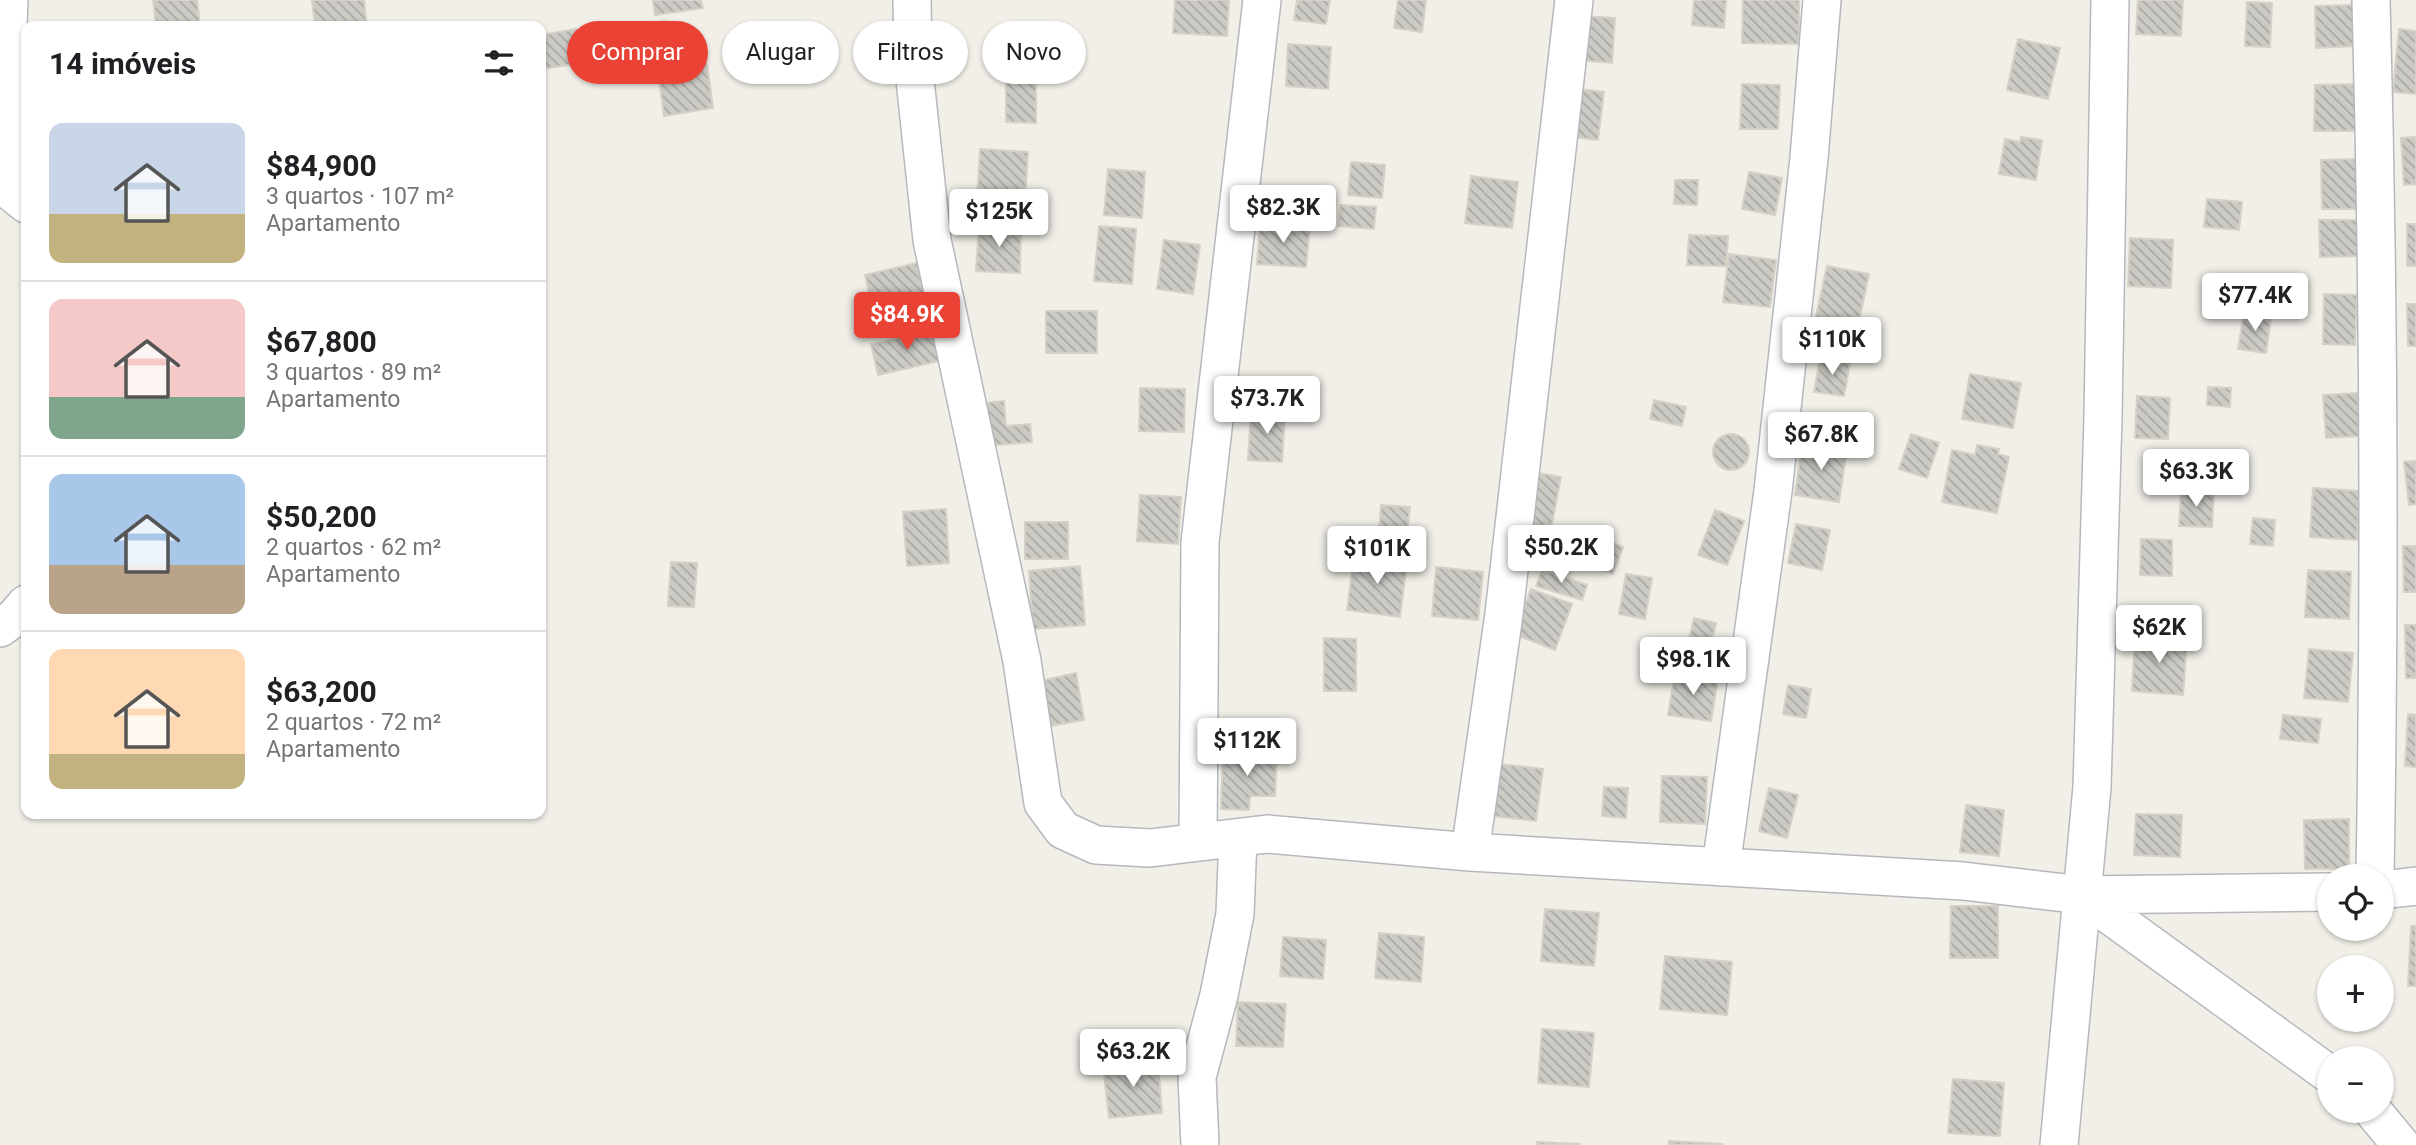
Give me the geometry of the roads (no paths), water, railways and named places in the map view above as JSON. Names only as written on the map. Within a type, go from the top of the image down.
[{"type":"street","points":[[9,0],[4,186],[21,200]]},
{"type":"street","points":[[912,0],[913,61],[932,240],[1022,661],[1043,803],[1063,830],[1096,845],[1150,848],[1267,834],[1471,852],[1963,881],[2082,895],[2317,892]]},
{"type":"street","points":[[1198,842],[1200,542],[1262,0]]},
{"type":"street","points":[[1471,852],[1504,614],[1574,0]]},
{"type":"street","points":[[1721,867],[1773,491],[1809,158],[1822,0]]},
{"type":"street","points":[[2059,1145],[2093,773],[2104,403],[2110,0]]},
{"type":"street","points":[[2371,0],[2376,176],[2379,618],[2375,864]]},
{"type":"street","points":[[0,628],[21,610]]},
{"type":"street","points":[[1200,1145],[1197,1077],[1219,995],[1235,914],[1238,838]]},
{"type":"street","points":[[2394,889],[2416,886]]},
{"type":"street","points":[[2082,895],[2317,1065]]},
{"type":"street","points":[[2383,1123],[2401,1145]]}]
